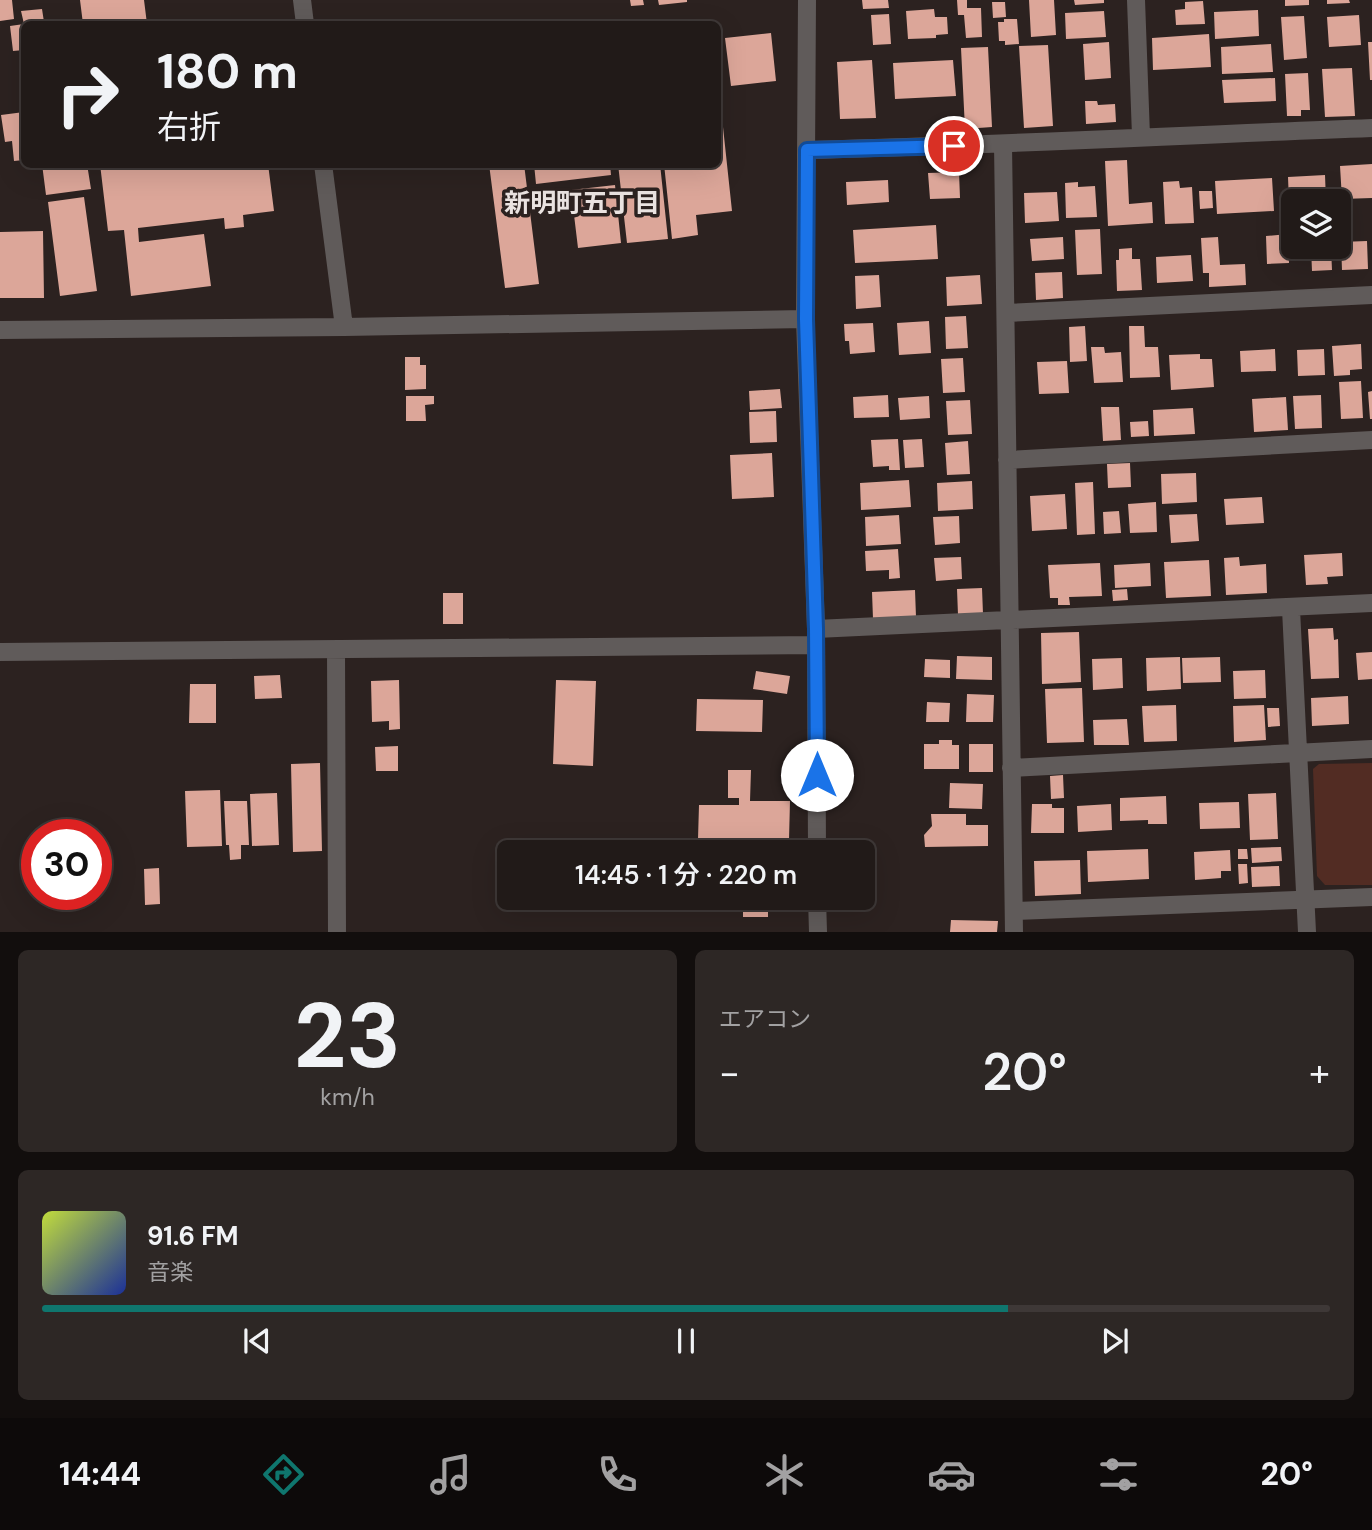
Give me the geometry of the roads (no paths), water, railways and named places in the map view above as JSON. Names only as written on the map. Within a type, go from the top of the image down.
[{"type":"street","points":[[302,0],[305,21]]},
{"type":"street","points":[[807,0],[806,319],[816,637],[817,840]]},
{"type":"street","points":[[1136,0],[1141,136]]},
{"type":"street","points":[[807,150],[1003,145],[1141,136],[1372,128]]},
{"type":"street","points":[[1003,145],[1012,620],[1014,932]]},
{"type":"street","points":[[324,168],[344,327]]},
{"type":"street","points":[[1006,313],[1372,295]]},
{"type":"street","points":[[0,330],[806,319]]},
{"type":"street","points":[[1007,460],[1372,440]]},
{"type":"street","points":[[0,652],[336,649],[816,637],[1012,620],[1291,609],[1372,603]]},
{"type":"street","points":[[1291,609],[1307,932]]},
{"type":"street","points":[[336,649],[337,932]]},
{"type":"street","points":[[1011,768],[1372,749]]},
{"type":"street","points":[[1014,911],[1372,897]]},
{"type":"street","points":[[817,910],[817,932]]},
{"type":"district","name":"新明町五丁目","points":[[582,203]]}]
